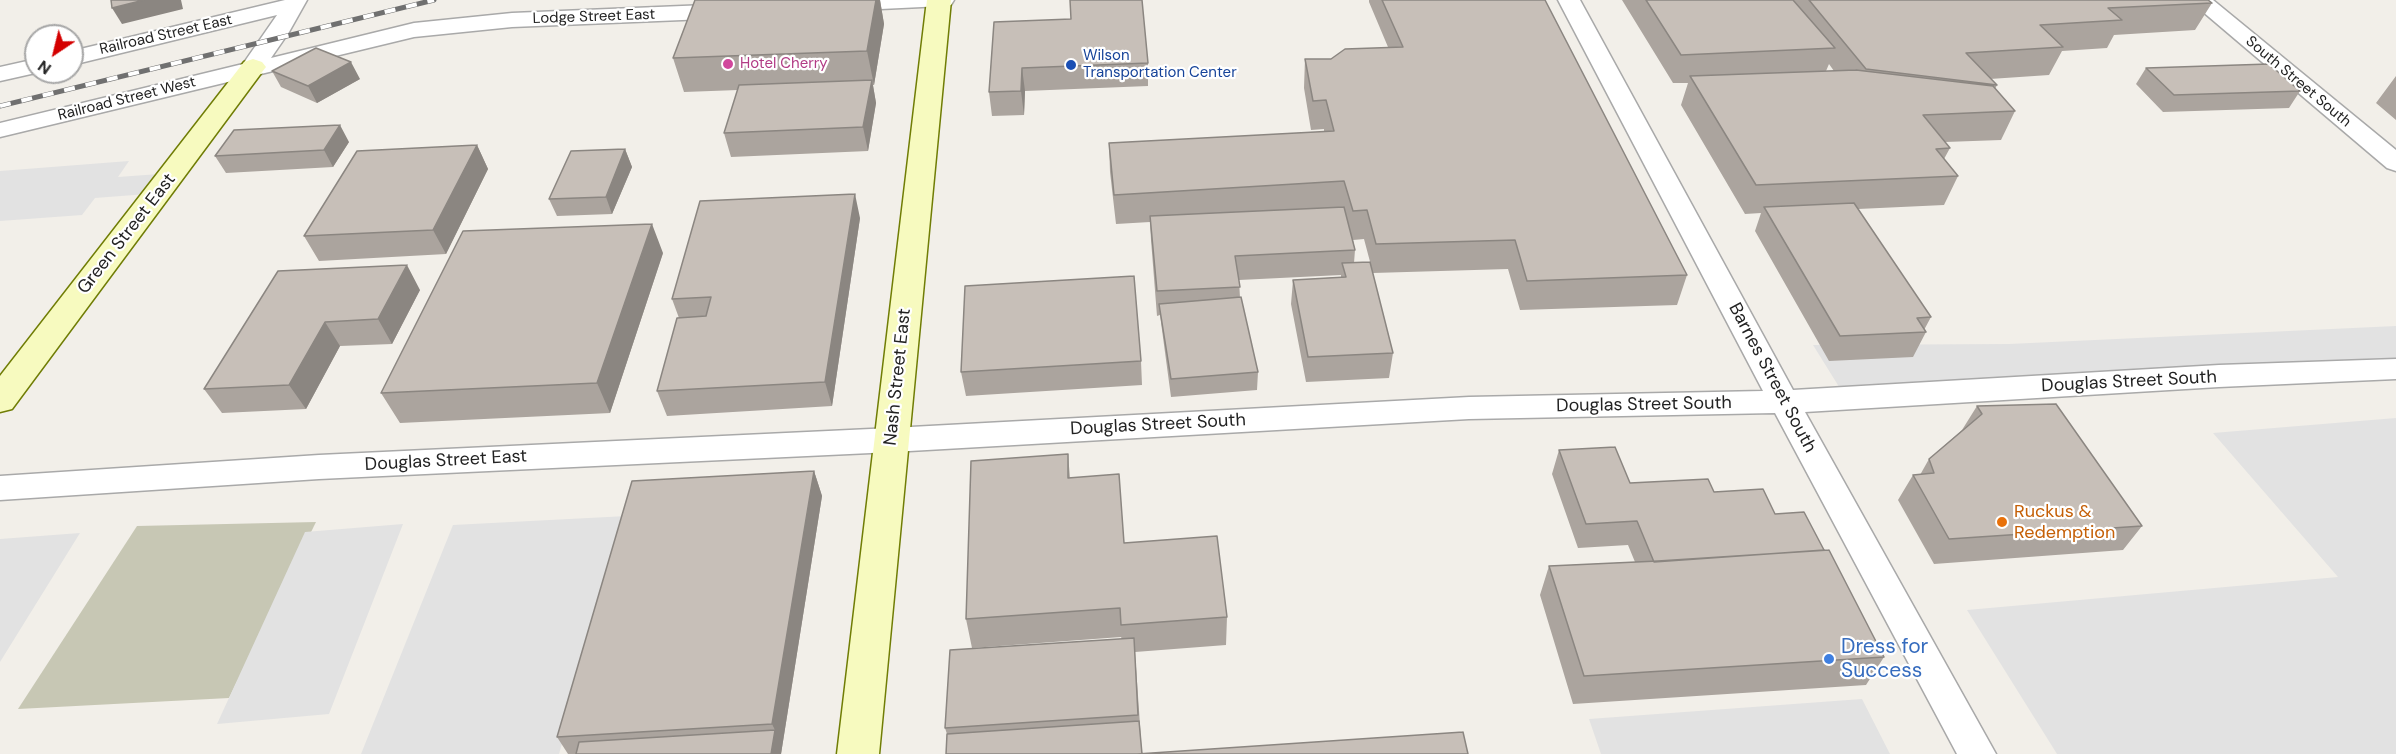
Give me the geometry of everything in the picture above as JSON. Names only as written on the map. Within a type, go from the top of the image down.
[{"type":"main road","name":"Nash Street East","points":[[858,754],[940,0]]},
{"type":"main road","name":"Green Street East","points":[[0,400],[253,67]]},
{"type":"street","points":[[813,6],[940,0]]},
{"type":"street","name":"Barnes Street South","points":[[1569,0],[1784,402],[1977,754]]},
{"type":"street","name":"South Street South","points":[[2200,0],[2396,163]]},
{"type":"street","points":[[253,67],[296,2]]},
{"type":"street","name":"Railroad Street East","points":[[84,55],[296,2]]},
{"type":"street","name":"Lodge Street East","points":[[253,67],[414,30],[513,20],[756,9]]},
{"type":"street","name":"Railroad Street West","points":[[0,130],[253,67]]},
{"type":"street","points":[[0,74],[24,69]]},
{"type":"street","name":"Douglas Street South","points":[[892,440],[1469,408],[1784,402],[2218,376],[2396,369]]},
{"type":"street","name":"Douglas Street East","points":[[0,488],[319,467],[892,440]]},
{"type":"shaded area","points":[[129,161],[118,177],[173,173],[160,193],[95,198],[82,215],[0,221],[0,171]]},
{"type":"shaded area","points":[[2396,326],[2396,368],[1846,398],[1813,345],[2009,344]]},
{"type":"shaded area","points":[[2396,418],[2396,754],[2057,754],[1967,610],[2338,577],[2213,433]]},
{"type":"shaded area","points":[[627,516],[559,754],[361,754],[453,525]]},
{"type":"shaded area","points":[[316,522],[229,698],[18,709],[137,526]]},
{"type":"shaded area","points":[[403,524],[329,714],[217,724],[305,532]]},
{"type":"shaded area","points":[[80,533],[0,662],[0,539]]},
{"type":"shaded area","points":[[1862,699],[1890,754],[1601,754],[1589,719]]},
{"type":"building","points":[[111,0],[144,0],[112,8]]},
{"type":"building","points":[[695,0],[876,0],[867,51],[673,58]]},
{"type":"building","name":"Wilson Transportation Center","points":[[1070,0],[1142,0],[1148,63],[1022,68],[1021,91],[989,92],[994,22],[1071,19]]},
{"type":"building","points":[[1382,0],[1545,0],[1687,275],[1527,281],[1515,240],[1376,244],[1367,210],[1353,211],[1344,181],[1114,195],[1109,143],[1334,131],[1326,100],[1313,101],[1305,59],[1331,59],[1345,49],[1403,47]]},
{"type":"building","points":[[1646,0],[1793,0],[1835,48],[1681,55]]},
{"type":"building","points":[[1809,0],[2208,0],[2212,3],[2108,8],[2122,20],[2040,25],[2063,47],[1966,53],[1997,85],[1866,69]]},
{"type":"building","points":[[316,48],[351,62],[308,86],[272,71]]},
{"type":"building","points":[[2269,64],[2300,91],[2174,95],[2146,68]]},
{"type":"building","points":[[1856,70],[1993,86],[2015,111],[1923,115],[1950,148],[1936,149],[1958,176],[1756,185],[1690,76]]},
{"type":"building","points":[[872,80],[863,127],[724,133],[739,85]]},
{"type":"building","points":[[340,125],[324,150],[215,156],[234,130]]},
{"type":"building","points":[[477,145],[433,230],[304,236],[357,151]]},
{"type":"building","points":[[625,149],[606,197],[549,199],[571,151]]},
{"type":"building","points":[[855,194],[825,382],[657,391],[677,318],[706,316],[711,297],[672,299],[700,201]]},
{"type":"building","points":[[1854,203],[1931,317],[1917,318],[1926,332],[1840,336],[1764,207]]},
{"type":"building","points":[[1344,207],[1355,250],[1235,256],[1240,287],[1157,291],[1150,216]]},
{"type":"building","points":[[652,224],[597,383],[381,393],[463,231]]},
{"type":"building","points":[[1370,262],[1393,353],[1308,357],[1293,280],[1346,277],[1342,263]]},
{"type":"building","points":[[407,265],[378,319],[325,322],[289,385],[204,389],[278,271]]},
{"type":"building","points":[[1134,276],[1141,361],[961,372],[965,286]]},
{"type":"building","points":[[1241,297],[1258,372],[1171,379],[1159,304]]},
{"type":"building","points":[[2056,404],[2142,526],[1949,539],[1913,475],[1934,473],[1929,459],[1982,414],[1977,406]]},
{"type":"building","points":[[1615,447],[1630,483],[1708,479],[1714,492],[1763,489],[1775,514],[1804,512],[1824,550],[1654,562],[1637,521],[1586,524],[1559,450]]},
{"type":"building","points":[[1068,454],[1068,478],[1119,474],[1124,543],[1217,536],[1227,617],[1121,625],[1120,608],[966,619],[971,461]]},
{"type":"building","points":[[814,471],[772,724],[557,737],[632,481]]},
{"type":"building","points":[[1829,550],[1884,657],[1584,676],[1549,566],[1658,561]]},
{"type":"building","points":[[1134,638],[1138,715],[945,728],[950,650]]},
{"type":"building","points":[[1139,721],[1142,754],[946,754],[947,734]]},
{"type":"building","points":[[775,730],[771,754],[576,754],[579,742]]},
{"type":"building","points":[[1463,732],[1468,754],[1137,754]]},
{"type":"railway","points":[[0,106],[434,0]]},
{"type":"place","name":"Hotel Cherry","points":[[728,64]]},
{"type":"place","name":"Wilson Transportation Center","points":[[1071,65]]},
{"type":"place","name":"Ruckus & Redemption","points":[[2002,522]]},
{"type":"place","name":"Dress for Success","points":[[1829,659]]}]
